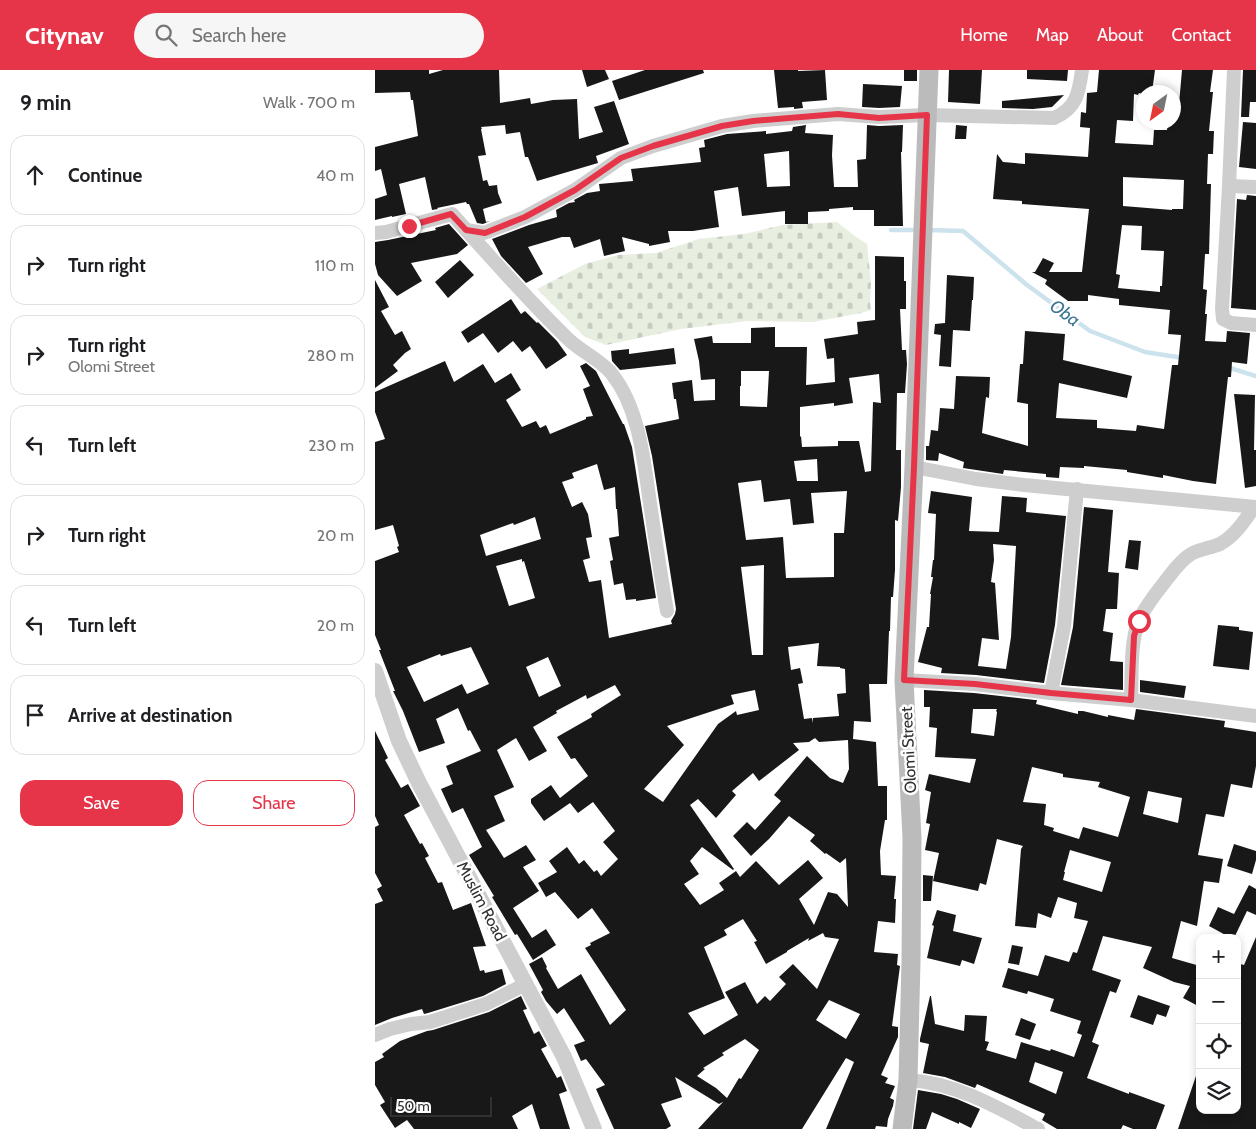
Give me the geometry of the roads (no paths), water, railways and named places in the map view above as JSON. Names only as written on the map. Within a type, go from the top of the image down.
[{"type":"main road","name":"Olomi Street","points":[[902,1129],[908,1080],[912,838],[904,680],[929,70]]},
{"type":"street","points":[[466,230],[485,233],[525,217],[575,190],[621,158],[653,146],[722,126],[753,121],[838,114],[879,118],[927,115],[1054,118],[1063,114],[1078,96],[1082,70]]},
{"type":"street","points":[[1233,70],[1222,309],[1223,318],[1231,323],[1256,324]]},
{"type":"street","points":[[1229,186],[1256,187]]},
{"type":"street","points":[[375,233],[386,232],[451,214],[571,342],[604,365],[612,374],[632,411],[645,465],[667,611]]},
{"type":"street","points":[[914,467],[976,479],[1024,485],[1255,507],[1235,532],[1220,544],[1190,555],[1181,562],[1152,598],[1139,621],[1134,636],[1131,700]]},
{"type":"street","points":[[1051,693],[1064,626],[1077,489]]},
{"type":"street","name":"Muslim Road","points":[[375,671],[399,741],[564,1057],[595,1129]]},
{"type":"street","points":[[904,680],[975,684],[1131,700],[1256,716]]},
{"type":"street","points":[[375,1035],[397,1028],[430,1022],[486,1004],[526,984]]},
{"type":"street","points":[[908,1080],[921,1081],[949,1088],[977,1098],[1038,1129]]},
{"type":"waterway","name":"Oba","points":[[891,230],[917,230]]},
{"type":"waterway","name":"Oba","points":[[928,230],[963,231],[1027,285],[1090,331],[1145,352],[1183,358]]},
{"type":"waterway","name":"Oba","points":[[1227,367],[1256,376]]}]
